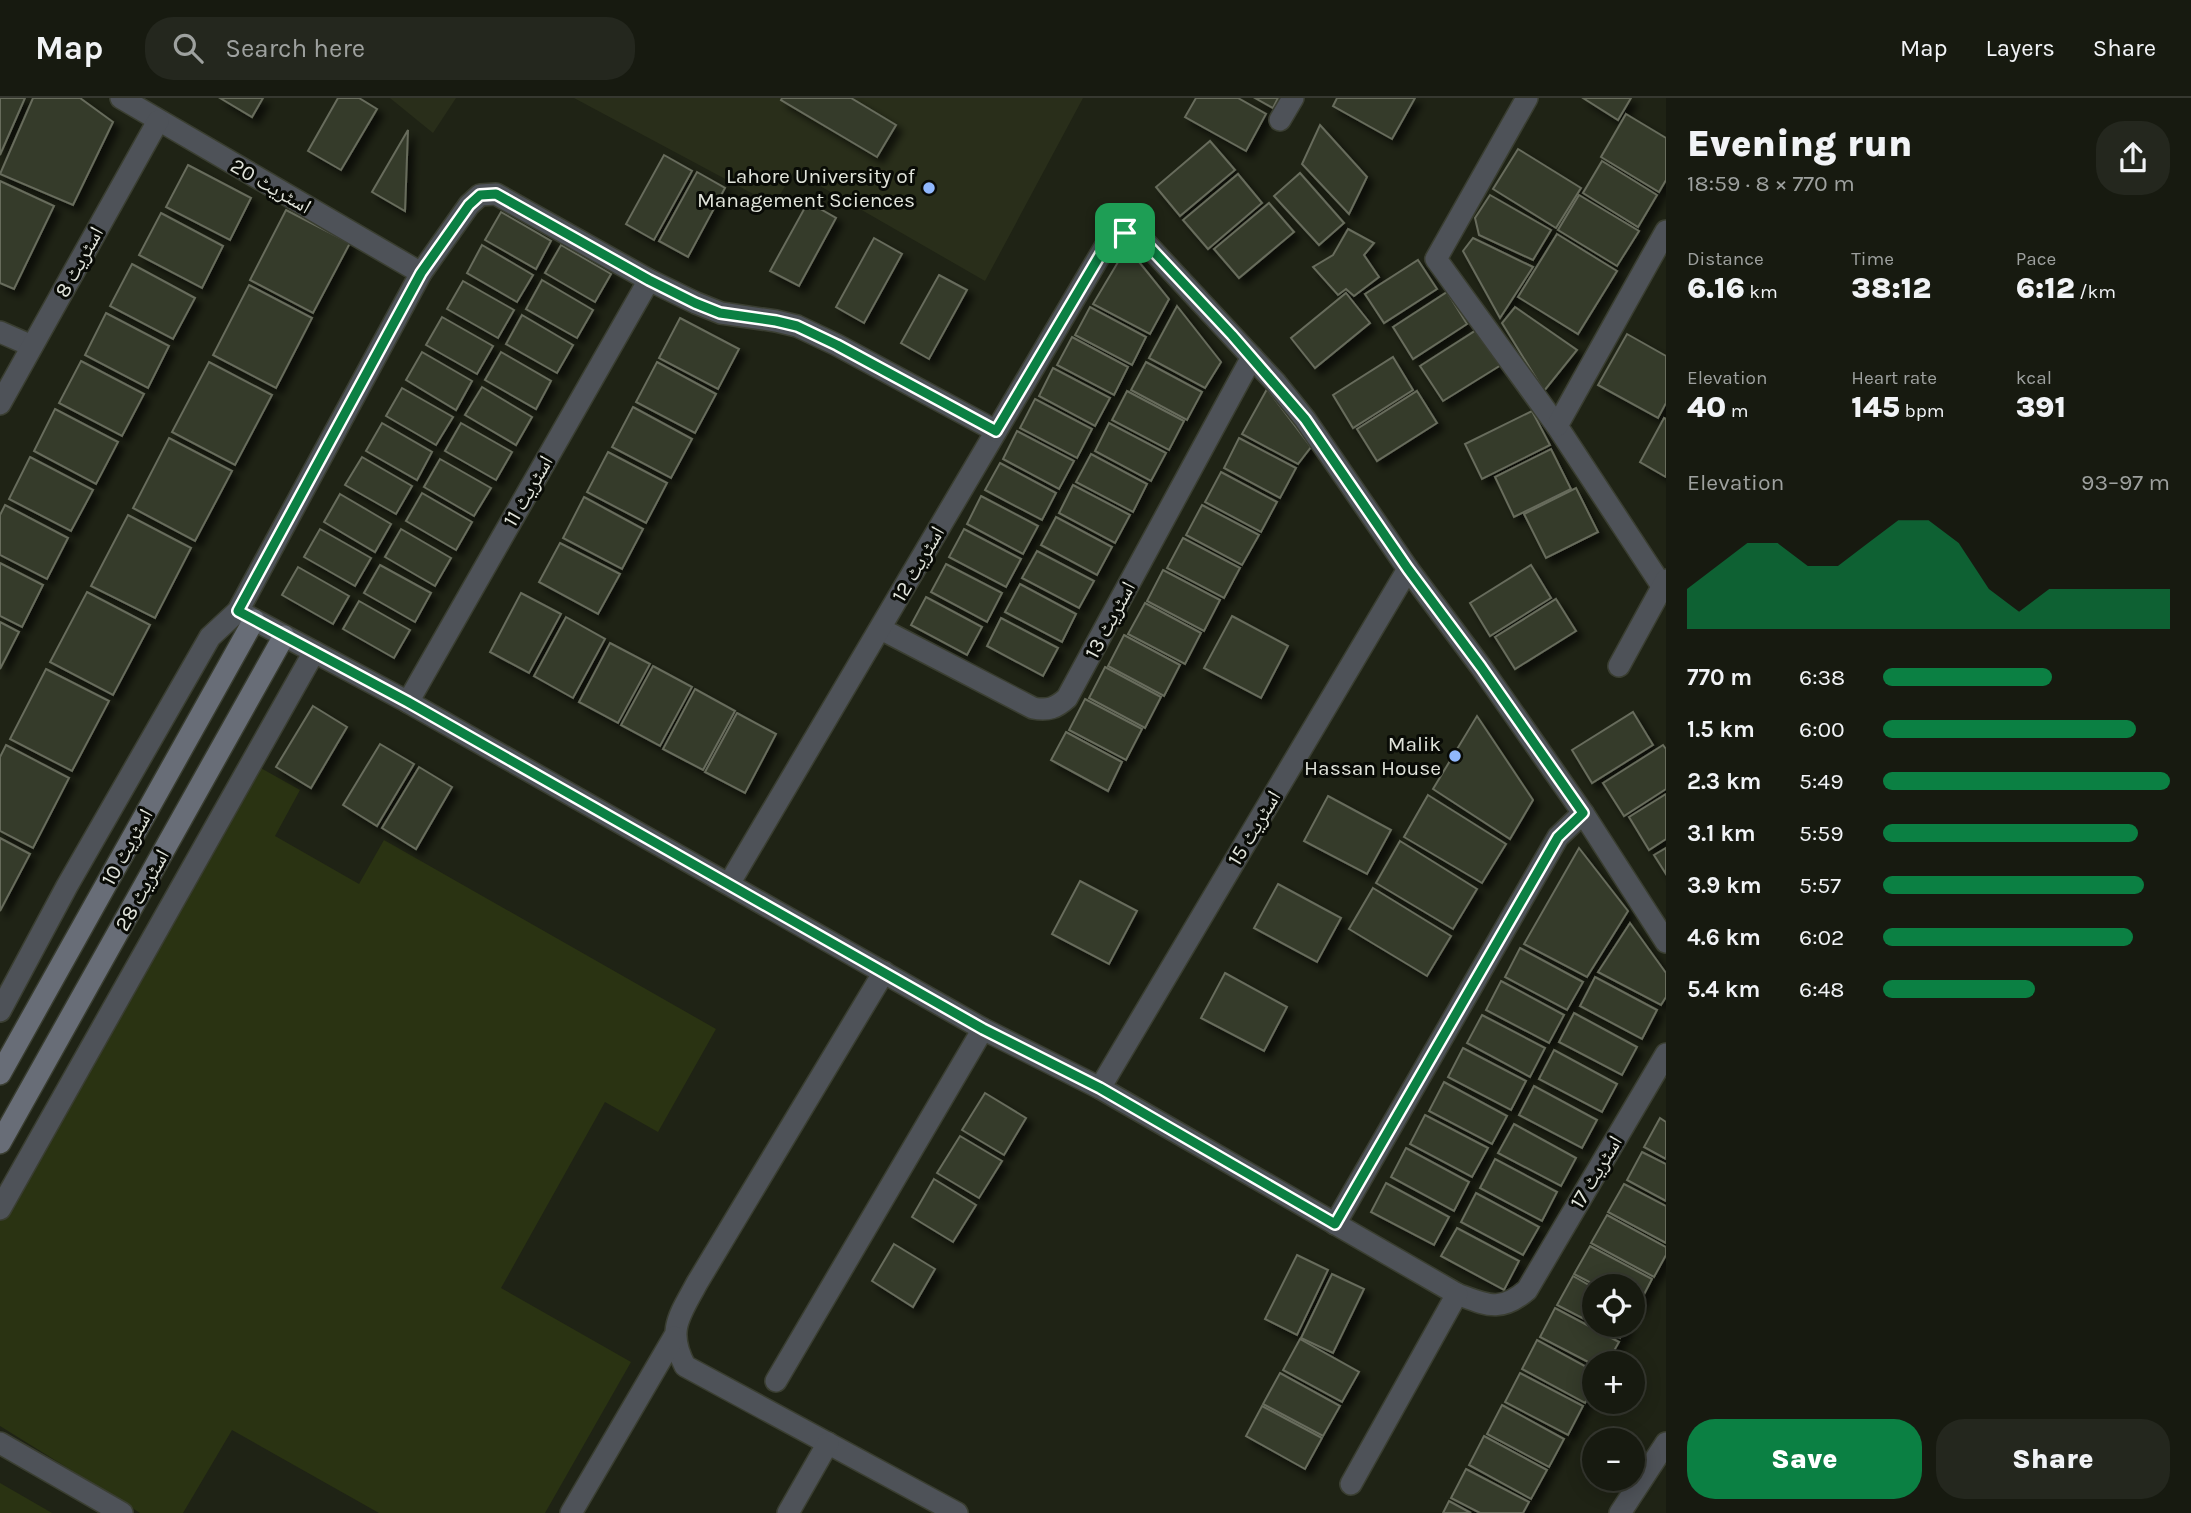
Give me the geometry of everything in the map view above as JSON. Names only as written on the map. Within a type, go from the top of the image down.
[{"type":"street","name":"اسٹریٹ 20","points":[[121,98],[421,273]]},
{"type":"street","points":[[1280,120],[1293,98]]},
{"type":"street","points":[[1527,98],[1436,259],[1557,426],[1664,583],[1619,666]]},
{"type":"street","name":"اسٹریٹ 8","points":[[0,404],[158,121]]},
{"type":"street","name":"اسٹریٹ 10","points":[[1,1068],[246,616],[421,273],[469,205],[480,195],[496,194],[649,280]]},
{"type":"street","points":[[1557,426],[1666,231]]},
{"type":"street","name":"اسٹریٹ 12","points":[[729,884],[1112,238],[1125,233],[1142,239],[1252,357]]},
{"type":"street","points":[[649,280],[720,313],[797,326],[996,431]]},
{"type":"street","name":"اسٹریٹ 11","points":[[408,702],[649,280]]},
{"type":"street","points":[[0,332],[32,346]]},
{"type":"street","points":[[1252,357],[1305,419],[1408,569],[1481,667],[1583,813],[1666,942]]},
{"type":"street","name":"اسٹریٹ 13","points":[[881,629],[1033,708],[1052,709],[1060,704],[1068,698],[1252,357]]},
{"type":"street","name":"اسٹریٹ 15","points":[[1100,1088],[1408,569]]},
{"type":"street","points":[[0,1011],[67,886],[210,637],[246,616],[408,702],[983,1029],[1100,1088],[1457,1293],[1351,1484]]},
{"type":"street","name":"اسٹریٹ 28","points":[[0,1143],[284,636]]},
{"type":"street","points":[[0,1209],[314,652]]},
{"type":"street","points":[[1335,1224],[1558,837],[1583,813]]},
{"type":"street","points":[[884,972],[697,1283],[675,1325],[674,1337],[677,1352],[685,1366],[957,1513]]},
{"type":"street","points":[[776,1381],[983,1029]]},
{"type":"street","name":"اسٹریٹ 17","points":[[1457,1293],[1487,1305],[1502,1305],[1527,1290],[1666,1054]]},
{"type":"street","points":[[571,1513],[674,1337]]},
{"type":"street","points":[[0,1443],[122,1513]]},
{"type":"street","points":[[788,1513],[828,1443]]},
{"type":"street","points":[[1620,1513],[1666,1443]]},
{"type":"shaded area","points":[[390,98],[456,98],[433,133]]},
{"type":"shaded area","name":"Lahore University of Management Sciences","points":[[574,98],[1083,98],[985,281],[794,171],[774,205]]},
{"type":"shaded area","points":[[243,758],[300,790],[275,836],[359,884],[384,840],[716,1029],[658,1132],[605,1102],[501,1288],[631,1362],[545,1513],[379,1513],[232,1430],[183,1513],[140,1513],[0,1426],[0,1194]]},
{"type":"shaded area","points":[[0,1483],[52,1513],[0,1513]]},
{"type":"building","points":[[0,98],[25,98],[0,155]]},
{"type":"building","points":[[33,98],[80,98],[113,122],[73,205],[0,174]]},
{"type":"building","points":[[220,98],[263,98],[252,117]]},
{"type":"building","points":[[338,98],[359,98],[377,109],[341,170],[308,151]]},
{"type":"building","points":[[851,98],[896,125],[877,157],[781,100]]},
{"type":"building","points":[[1196,98],[1238,98],[1266,114],[1246,151],[1185,117]]},
{"type":"building","points":[[1255,98],[1278,98],[1273,108]]},
{"type":"building","points":[[1337,98],[1415,98],[1392,139],[1333,106]]},
{"type":"building","points":[[1583,98],[1631,98],[1618,120]]},
{"type":"building","points":[[1626,114],[1666,138],[1666,180],[1659,192],[1601,157]]},
{"type":"building","points":[[1320,125],[1367,177],[1349,214],[1302,164]]},
{"type":"building","points":[[408,130],[405,211],[372,192]]},
{"type":"building","points":[[1210,141],[1235,170],[1180,216],[1156,187]]},
{"type":"building","points":[[1518,149],[1581,188],[1556,228],[1493,189]]},
{"type":"building","points":[[664,155],[692,171],[654,240],[626,224]]},
{"type":"building","points":[[1602,161],[1657,195],[1638,227],[1583,193]]},
{"type":"building","points":[[188,165],[251,198],[230,240],[166,207]]},
{"type":"building","points":[[697,172],[725,188],[688,257],[659,241]]},
{"type":"building","points":[[1300,173],[1344,223],[1319,245],[1274,196]]},
{"type":"building","points":[[1238,174],[1262,203],[1208,249],[1183,220]]},
{"type":"building","points":[[0,181],[54,206],[14,289],[0,283]]},
{"type":"building","points":[[1490,195],[1551,230],[1533,260],[1479,235],[1475,218]]},
{"type":"building","points":[[1579,195],[1639,231],[1617,266],[1558,230]]},
{"type":"building","points":[[808,202],[836,218],[799,286],[770,271]]},
{"type":"building","points":[[1269,203],[1294,232],[1239,278],[1214,249]]},
{"type":"building","points":[[286,210],[350,243],[313,313],[250,280]]},
{"type":"building","points":[[501,212],[551,241],[536,269],[485,240]]},
{"type":"building","points":[[161,213],[223,246],[202,288],[139,255]]},
{"type":"building","points":[[1348,229],[1374,243],[1364,255],[1379,277],[1354,296],[1346,289],[1338,295],[1313,267],[1333,255]]},
{"type":"building","points":[[1557,234],[1617,271],[1578,334],[1518,297]]},
{"type":"building","points":[[874,238],[902,254],[864,323],[836,307]]},
{"type":"building","points":[[1473,238],[1533,267],[1500,318],[1463,251]]},
{"type":"building","points":[[482,245],[533,275],[517,302],[467,273]]},
{"type":"building","points":[[561,245],[611,274],[595,302],[545,273]]},
{"type":"building","points":[[1127,247],[1169,299],[1150,334],[1093,304]]},
{"type":"building","points":[[1418,260],[1437,289],[1384,323],[1365,294]]},
{"type":"building","points":[[132,264],[195,298],[173,339],[110,306]]},
{"type":"building","points":[[939,275],[967,290],[929,359],[901,343]]},
{"type":"building","points":[[542,280],[593,310],[577,338],[526,309]]},
{"type":"building","points":[[463,281],[514,310],[498,338],[447,309]]},
{"type":"building","points":[[249,285],[312,318],[276,388],[213,355]]},
{"type":"building","points":[[1447,292],[1467,324],[1413,359],[1393,327]]},
{"type":"building","points":[[1346,293],[1370,323],[1315,368],[1291,338]]},
{"type":"building","points":[[1177,306],[1221,362],[1205,388],[1149,358]]},
{"type":"building","points":[[1090,307],[1146,337],[1132,365],[1075,335]]},
{"type":"building","points":[[1515,307],[1577,350],[1544,391],[1502,323]]},
{"type":"building","points":[[106,313],[169,346],[148,388],[85,355]]},
{"type":"building","points":[[522,315],[573,345],[557,373],[506,344]]},
{"type":"building","points":[[442,317],[493,346],[477,374],[426,345]]},
{"type":"building","points":[[680,318],[739,349],[718,389],[659,358]]},
{"type":"building","points":[[1478,329],[1501,365],[1443,401],[1420,366]]},
{"type":"building","points":[[1627,334],[1666,356],[1666,403],[1658,418],[1598,385]]},
{"type":"building","points":[[1072,337],[1128,367],[1114,395],[1057,365]]},
{"type":"building","points":[[422,352],[472,381],[456,410],[406,380]]},
{"type":"building","points":[[501,352],[551,381],[536,409],[485,380]]},
{"type":"building","points":[[1393,357],[1413,390],[1353,428],[1333,395]]},
{"type":"building","points":[[81,361],[144,394],[122,436],[59,403]]},
{"type":"building","points":[[209,362],[272,395],[235,465],[172,432]]},
{"type":"building","points":[[657,362],[716,394],[695,433],[636,402]]},
{"type":"building","points":[[1146,362],[1202,392],[1187,420],[1131,390]]},
{"type":"building","points":[[1053,368],[1110,398],[1095,426],[1039,396]]},
{"type":"building","points":[[482,387],[532,417],[516,445],[465,415]]},
{"type":"building","points":[[402,388],[453,417],[436,445],[386,416]]},
{"type":"building","points":[[1267,389],[1311,447],[1298,464],[1242,434]]},
{"type":"building","points":[[1127,391],[1184,421],[1169,450],[1112,420]]},
{"type":"building","points":[[1417,391],[1437,423],[1377,461],[1357,429]]},
{"type":"building","points":[[1035,399],[1092,429],[1077,458],[1020,428]]},
{"type":"building","points":[[633,407],[692,439],[671,478],[612,447]]},
{"type":"building","points":[[55,409],[118,442],[96,484],[34,451]]},
{"type":"building","points":[[1532,411],[1550,445],[1482,479],[1465,444]]},
{"type":"building","points":[[1664,418],[1666,419],[1666,477],[1640,462]]},
{"type":"building","points":[[382,423],[432,452],[417,480],[366,451]]},
{"type":"building","points":[[461,423],[512,452],[496,480],[445,451]]},
{"type":"building","points":[[1109,423],[1166,453],[1151,481],[1095,451]]},
{"type":"building","points":[[1017,431],[1074,461],[1059,489],[1003,459]]},
{"type":"building","points":[[169,438],[232,471],[195,541],[133,508]]},
{"type":"building","points":[[1239,438],[1296,468],[1280,498],[1224,468]]},
{"type":"building","points":[[1551,449],[1571,489],[1514,517],[1495,477]]},
{"type":"building","points":[[608,452],[667,483],[646,523],[587,492]]},
{"type":"building","points":[[1091,454],[1147,484],[1133,512],[1076,482]]},
{"type":"building","points":[[30,457],[93,490],[71,531],[9,499]]},
{"type":"building","points":[[362,457],[412,486],[396,514],[345,485]]},
{"type":"building","points":[[440,459],[491,488],[474,516],[424,487]]},
{"type":"building","points":[[1000,463],[1056,493],[1042,520],[985,490]]},
{"type":"building","points":[[1221,472],[1277,502],[1261,532],[1205,502]]},
{"type":"building","points":[[1073,485],[1130,515],[1115,543],[1059,513]]},
{"type":"building","points":[[1576,488],[1598,532],[1546,558],[1524,514]]},
{"type":"building","points":[[422,493],[472,522],[456,550],[406,521]]},
{"type":"building","points":[[340,494],[391,524],[375,552],[324,522]]},
{"type":"building","points":[[981,496],[1038,526],[1023,554],[967,524]]},
{"type":"building","points":[[584,497],[643,529],[622,569],[563,538]]},
{"type":"building","points":[[5,505],[68,538],[47,579],[0,555],[0,515]]},
{"type":"building","points":[[1202,505],[1259,535],[1242,565],[1186,535]]},
{"type":"building","points":[[128,515],[191,548],[155,618],[91,586]]},
{"type":"building","points":[[1056,517],[1112,547],[1097,575],[1041,545]]},
{"type":"building","points":[[320,529],[371,558],[355,586],[304,557]]},
{"type":"building","points":[[401,529],[451,558],[435,586],[385,557]]},
{"type":"building","points":[[964,529],[1021,559],[1006,587],[949,557]]},
{"type":"building","points":[[1183,538],[1240,568],[1224,598],[1167,568]]},
{"type":"building","points":[[560,543],[620,574],[598,614],[539,582]]},
{"type":"building","points":[[1037,551],[1094,581],[1079,608],[1022,578]]},
{"type":"building","points":[[0,563],[43,585],[22,627],[0,616]]},
{"type":"building","points":[[946,564],[1002,593],[987,622],[931,592]]},
{"type":"building","points":[[380,565],[431,593],[415,622],[364,593]]},
{"type":"building","points":[[1531,565],[1551,598],[1490,636],[1470,603]]},
{"type":"building","points":[[298,567],[349,596],[333,624],[282,595]]},
{"type":"building","points":[[1163,570],[1220,600],[1204,631],[1147,601]]},
{"type":"building","points":[[1020,584],[1076,614],[1062,642],[1005,612]]},
{"type":"building","points":[[87,592],[150,625],[113,695],[50,662]]},
{"type":"building","points":[[521,593],[561,614],[529,673],[490,652]]},
{"type":"building","points":[[926,597],[982,627],[967,655],[911,625]]},
{"type":"building","points":[[1556,599],[1576,631],[1515,669],[1495,637]]},
{"type":"building","points":[[359,601],[410,630],[394,658],[343,629]]},
{"type":"building","points":[[1145,603],[1201,633],[1185,664],[1128,634]]},
{"type":"building","points":[[1232,616],[1288,646],[1261,698],[1204,668]]},
{"type":"building","points":[[566,617],[605,639],[573,698],[534,676]]},
{"type":"building","points":[[1001,618],[1058,648],[1043,676],[987,646]]},
{"type":"building","points":[[0,622],[19,632],[0,669]]},
{"type":"building","points":[[1124,635],[1180,665],[1164,696],[1108,666]]},
{"type":"building","points":[[610,643],[650,664],[618,723],[579,702]]},
{"type":"building","points":[[653,666],[692,687],[660,746],[621,725]]},
{"type":"building","points":[[1105,667],[1161,697],[1145,728],[1089,698]]},
{"type":"building","points":[[46,669],[109,701],[72,771],[10,739]]},
{"type":"building","points":[[695,689],[735,711],[703,770],[663,749]]},
{"type":"building","points":[[1085,699],[1142,729],[1126,760],[1069,730]]},
{"type":"building","points":[[313,706],[347,727],[311,788],[276,767]]},
{"type":"building","points":[[1633,712],[1653,745],[1592,783],[1572,750]]},
{"type":"building","points":[[737,713],[776,734],[745,793],[705,772]]},
{"type":"building","points":[[1477,716],[1533,800],[1510,839],[1433,789]]},
{"type":"building","points":[[1066,732],[1122,762],[1108,791],[1051,760]]},
{"type":"building","points":[[380,744],[414,764],[377,826],[343,805]]},
{"type":"building","points":[[6,745],[69,778],[33,848],[0,831],[0,757]]},
{"type":"building","points":[[1663,745],[1666,749],[1666,789],[1624,816],[1603,783]]},
{"type":"building","points":[[419,767],[452,787],[416,849],[382,828]]},
{"type":"building","points":[[1666,794],[1666,839],[1649,850],[1629,817]]},
{"type":"building","points":[[1428,795],[1506,844],[1482,883],[1404,837]]},
{"type":"building","points":[[1328,796],[1391,830],[1367,874],[1304,841]]},
{"type":"building","points":[[0,838],[30,854],[0,911]]},
{"type":"building","points":[[1400,841],[1477,889],[1453,929],[1376,883]]},
{"type":"building","points":[[1579,848],[1628,911],[1587,977],[1524,944]]},
{"type":"building","points":[[1666,848],[1666,874],[1654,855]]},
{"type":"building","points":[[1080,881],[1137,911],[1109,964],[1052,934]]},
{"type":"building","points":[[1278,884],[1341,918],[1317,962],[1254,928]]},
{"type":"building","points":[[1373,888],[1451,936],[1427,976],[1349,929]]},
{"type":"building","points":[[1630,923],[1666,973],[1666,997],[1661,1005],[1598,972]]},
{"type":"building","points":[[1520,948],[1583,982],[1567,1010],[1505,977]]},
{"type":"building","points":[[1225,973],[1287,1007],[1264,1051],[1201,1018]]},
{"type":"building","points":[[1595,977],[1657,1010],[1642,1039],[1580,1006]]},
{"type":"building","points":[[1501,981],[1564,1015],[1549,1043],[1486,1010]]},
{"type":"building","points":[[1574,1013],[1637,1047],[1622,1075],[1559,1042]]},
{"type":"building","points":[[1482,1015],[1545,1048],[1530,1077],[1467,1043]]},
{"type":"building","points":[[1463,1048],[1526,1081],[1511,1110],[1448,1077]]},
{"type":"building","points":[[1554,1050],[1617,1084],[1602,1112],[1539,1079]]},
{"type":"building","points":[[1444,1082],[1507,1116],[1492,1144],[1429,1111]]},
{"type":"building","points":[[1534,1086],[1597,1120],[1582,1148],[1519,1115]]},
{"type":"building","points":[[985,1093],[1026,1118],[1004,1155],[962,1130]]},
{"type":"building","points":[[1425,1115],[1488,1148],[1472,1177],[1410,1144]]},
{"type":"building","points":[[1660,1118],[1666,1122],[1666,1159],[1644,1147]]},
{"type":"building","points":[[1514,1124],[1576,1158],[1561,1186],[1498,1153]]},
{"type":"building","points":[[960,1136],[1002,1161],[979,1198],[937,1173]]},
{"type":"building","points":[[1406,1148],[1469,1182],[1454,1211],[1391,1177]]},
{"type":"building","points":[[1642,1152],[1666,1164],[1666,1201],[1627,1180]]},
{"type":"building","points":[[1495,1159],[1557,1192],[1542,1221],[1480,1188]]},
{"type":"building","points":[[934,1179],[976,1205],[953,1242],[912,1217]]},
{"type":"building","points":[[1386,1183],[1449,1217],[1434,1245],[1371,1212]]},
{"type":"building","points":[[1624,1184],[1666,1206],[1666,1243],[1608,1212]]},
{"type":"building","points":[[1476,1193],[1539,1227],[1523,1255],[1461,1222]]},
{"type":"building","points":[[1607,1215],[1666,1247],[1666,1255],[1654,1277],[1591,1243]]},
{"type":"building","points":[[1457,1228],[1519,1261],[1504,1290],[1441,1256]]},
{"type":"building","points":[[894,1244],[935,1269],[913,1307],[872,1281]]},
{"type":"building","points":[[1590,1246],[1643,1274],[1582,1274],[1582,1278],[1574,1274]]},
{"type":"building","points":[[1297,1255],[1328,1270],[1297,1335],[1265,1319]]},
{"type":"building","points":[[1332,1274],[1364,1289],[1333,1353],[1301,1338]]},
{"type":"building","points":[[1645,1275],[1652,1279],[1645,1293]]},
{"type":"building","points":[[1573,1276],[1582,1281],[1582,1318],[1557,1305]]},
{"type":"building","points":[[1555,1308],[1582,1322],[1582,1337],[1610,1337],[1619,1342],[1614,1351],[1582,1351],[1582,1359],[1540,1337]]},
{"type":"building","points":[[1300,1339],[1359,1372],[1342,1402],[1283,1370]]},
{"type":"building","points":[[1537,1340],[1582,1364],[1582,1401],[1522,1369]]},
{"type":"building","points":[[1280,1373],[1340,1406],[1323,1436],[1263,1404]]},
{"type":"building","points":[[1520,1373],[1582,1405],[1582,1408],[1568,1435],[1505,1402]]},
{"type":"building","points":[[1502,1405],[1564,1439],[1549,1467],[1487,1434]]},
{"type":"building","points":[[1262,1406],[1322,1438],[1305,1469],[1246,1436]]},
{"type":"building","points":[[1484,1436],[1547,1470],[1531,1499],[1469,1465]]},
{"type":"building","points":[[1466,1469],[1529,1502],[1523,1513],[1480,1513],[1451,1498]]},
{"type":"building","points":[[1449,1501],[1471,1513],[1443,1513]]},
{"type":"place","name":"Lahore University of Management Sciences","points":[[929,188]]},
{"type":"place","name":"Malik Hassan House","points":[[1455,756]]},
{"type":"route","points":[[496,194],[695,303],[720,313],[797,326],[996,431],[1106,245],[1112,238],[1125,233],[1134,234],[1153,250],[1276,383],[1305,419],[1408,569],[1481,667],[1583,813],[1558,837],[1335,1224],[1100,1088],[983,1029],[408,702],[238,611],[421,273],[469,205],[480,195],[496,194]]}]
